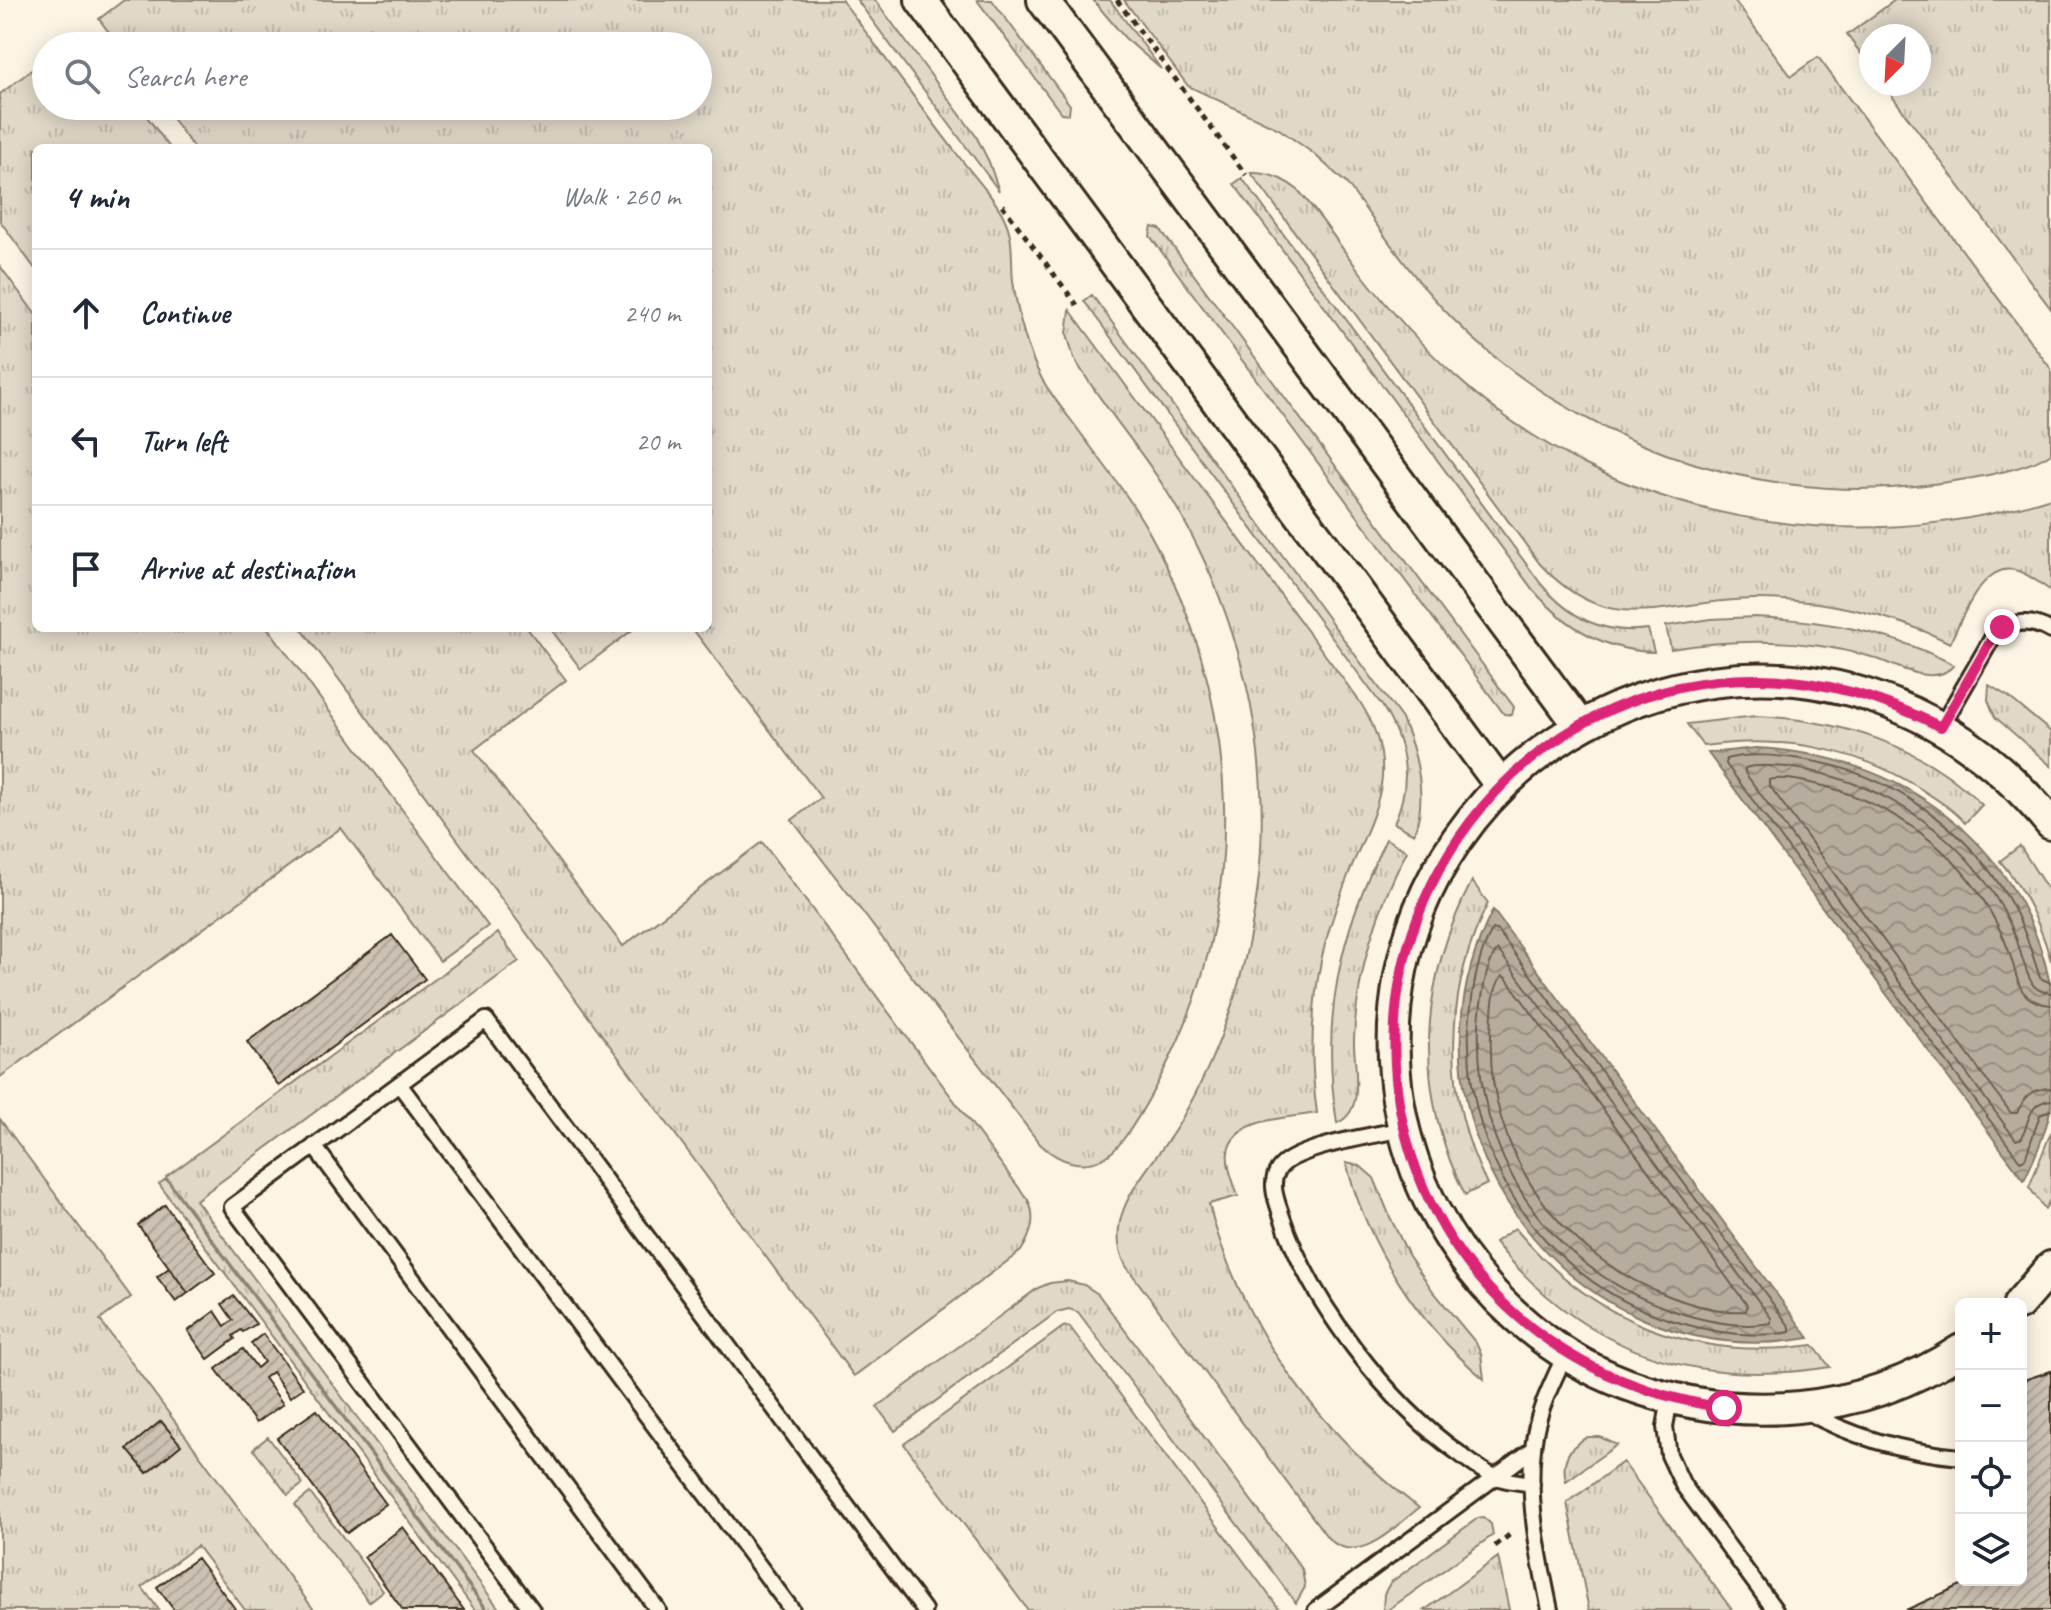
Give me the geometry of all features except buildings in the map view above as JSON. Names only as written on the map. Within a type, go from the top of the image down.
[{"type":"street","points":[[921,0],[1501,786]]},
{"type":"street","points":[[1043,0],[1580,726]]},
{"type":"street","points":[[1955,1353],[1912,1378],[1876,1392],[1801,1408],[1762,1410],[1724,1408],[1670,1398],[1613,1379],[1566,1353],[1516,1317],[1465,1261],[1426,1194],[1404,1129],[1396,1084],[1394,1033],[1401,970],[1424,897],[1442,863],[1462,831],[1501,786],[1543,750],[1580,726],[1609,711],[1681,687],[1758,679],[1834,687],[1871,696],[1941,727],[2003,772],[2051,824]]},
{"type":"street","points":[[2024,1298],[2051,1267]]},
{"type":"lane","points":[[1941,727],[1994,635],[2002,627],[2030,623],[2051,631]]},
{"type":"lane","points":[[532,1610],[232,1207],[486,1020],[924,1610]]},
{"type":"lane","points":[[399,1084],[792,1610]]},
{"type":"lane","points":[[1404,1129],[1311,1150],[1280,1166],[1275,1175],[1274,1193],[1287,1233],[1321,1298],[1355,1348],[1421,1423],[1458,1453],[1495,1477],[1532,1484]]},
{"type":"lane","points":[[314,1146],[658,1610]]},
{"type":"lane","points":[[1550,1610],[1537,1547],[1532,1484],[1533,1449],[1545,1400],[1566,1353]]},
{"type":"lane","points":[[1670,1398],[1665,1427],[1669,1455],[1683,1485],[1775,1610]]},
{"type":"lane","points":[[1801,1408],[1832,1426],[1895,1448],[1955,1456]]},
{"type":"lane","points":[[1316,1610],[1533,1449]]},
{"type":"path","points":[[1117,0],[1246,175]]},
{"type":"path","points":[[1002,205],[1077,305]]},
{"type":"green space","points":[[124,0],[842,0],[1001,212],[1010,234],[1013,281],[1020,319],[1036,368],[1053,397],[1117,482],[1155,543],[1184,606],[1205,671],[1218,738],[1224,805],[1222,873],[1211,940],[1192,1006],[1164,1070],[1140,1115],[1113,1151],[1103,1158],[1082,1164],[1061,1158],[1040,1144],[792,820],[821,798],[695,632],[712,632],[712,144],[191,144],[173,120],[712,120],[712,32],[109,32],[99,19]]},
{"type":"green space","points":[[857,0],[875,0],[976,136],[999,191]]},
{"type":"green space","points":[[977,0],[992,0],[1070,105],[1069,114],[1061,113]]},
{"type":"green space","points":[[1093,0],[1110,0],[1161,69],[1125,38]]},
{"type":"green space","points":[[1124,0],[1734,0],[1791,76],[1818,57],[2051,369],[2051,453],[2023,466],[1967,479],[1916,486],[1853,489],[1789,484],[1726,472],[1665,454],[1606,429],[1551,397],[1499,360],[1452,318],[1410,270],[1347,184],[1314,154],[1279,129],[1188,86]]},
{"type":"green space","points":[[1895,0],[2051,0],[2051,309],[1892,96],[1931,96],[1931,24],[1862,24]]},
{"type":"green space","points":[[1859,26],[1859,51],[1847,35]]},
{"type":"green space","points":[[32,70],[32,120],[149,120],[167,144],[32,144],[32,265],[0,221],[0,94]]},
{"type":"green space","points":[[1251,173],[1276,177],[1298,190],[1382,299],[1454,375],[1518,425],[1587,465],[1660,495],[1736,516],[1815,526],[1894,526],[1973,517],[2051,498],[2051,591],[2018,571],[2006,570],[1994,574],[1975,594],[1950,643],[1904,623],[1855,610],[1805,602],[1755,599],[1641,611],[1616,609],[1591,602],[1566,588],[1540,564]]},
{"type":"green space","points":[[1242,178],[1541,584],[1564,606],[1588,622],[1616,629],[1648,629],[1654,652],[1619,647],[1587,634],[1559,615],[1533,590],[1234,184]]},
{"type":"green space","points":[[1152,227],[1160,229],[1514,707],[1512,715],[1504,714],[1150,236]]},
{"type":"green space","points":[[0,266],[32,310],[32,632],[271,632],[488,926],[440,961],[341,828],[0,1077]]},
{"type":"green space","points":[[1092,295],[1402,719],[1419,775],[1420,805],[1414,834],[1394,823],[1404,792],[1404,764],[1397,735],[1383,707],[1084,301]]},
{"type":"green space","points":[[1070,310],[1360,702],[1380,746],[1382,766],[1377,805],[1334,914],[1318,980],[1313,1037],[1317,1113],[1265,1121],[1241,1132],[1232,1140],[1228,1152],[1238,1196],[1209,1204],[1241,1293],[1288,1374],[1349,1446],[1419,1508],[1387,1534],[1363,1547],[1351,1549],[1339,1546],[1328,1538],[1126,1266],[1119,1246],[1119,1227],[1124,1209],[1180,1122],[1218,1045],[1232,1004],[1244,962],[1259,876],[1261,790],[1252,711],[1232,632],[1218,594],[1184,521],[1164,487],[1074,358],[1067,334]]},
{"type":"green space","points":[[1755,617],[1807,621],[1858,630],[1907,644],[1954,665],[1945,672],[1924,675],[1868,656],[1794,643],[1721,643],[1671,649],[1666,626],[1711,619]]},
{"type":"green space","points":[[304,632],[530,632],[566,680],[474,750],[623,946],[762,842],[1028,1200],[1032,1226],[1021,1251],[854,1376]]},
{"type":"green space","points":[[553,632],[630,632],[581,669]]},
{"type":"green space","points":[[1989,685],[2009,697],[2051,732],[2051,766],[1995,717],[1988,700]]},
{"type":"green space","points":[[1756,716],[1818,723],[1878,739],[1933,766],[1982,805],[1965,823],[1921,789],[1870,763],[1844,754],[1789,744],[1760,742],[1703,746],[1687,724]]},
{"type":"green space","points":[[1386,839],[1407,851],[1377,919],[1364,965],[1354,1039],[1355,1098],[1346,1117],[1337,1123],[1331,1048],[1338,977],[1357,908]]},
{"type":"green space","points":[[2020,846],[2051,895],[2051,961],[2031,908],[2000,861]]},
{"type":"green space","points":[[1472,881],[1488,903],[1473,937],[1463,972],[1456,1008],[1454,1044],[1462,1115],[1472,1150],[1487,1184],[1465,1195],[1448,1156],[1437,1116],[1430,1076],[1429,1037],[1441,958],[1454,919]]},
{"type":"green space","points":[[498,933],[519,961],[196,1200],[500,1610],[488,1610],[166,1177]]},
{"type":"green space","points":[[0,1119],[131,1297],[100,1320],[314,1610],[245,1610],[197,1546],[142,1587],[159,1610],[0,1610]]},
{"type":"green space","points":[[2051,1132],[2051,1198],[2045,1209],[2029,1187]]},
{"type":"green space","points":[[1346,1163],[1360,1166],[1374,1178],[1409,1256],[1476,1343],[1481,1354],[1484,1379],[1437,1334],[1398,1282],[1368,1225]]},
{"type":"green space","points":[[166,1179],[486,1610],[475,1610],[159,1184]]},
{"type":"green space","points":[[1515,1228],[1577,1288],[1611,1310],[1648,1328],[1686,1340],[1727,1347],[1769,1349],[1813,1345],[1830,1367],[1780,1372],[1732,1372],[1687,1366],[1644,1354],[1603,1335],[1565,1311],[1529,1280],[1495,1242]]},
{"type":"green space","points":[[1068,1281],[1084,1285],[1098,1294],[1302,1569],[1305,1587],[1296,1603],[1078,1312],[1069,1309],[1057,1312],[895,1431],[877,1407],[1038,1288]]},
{"type":"green space","points":[[1067,1326],[1280,1610],[1028,1610],[904,1444]]},
{"type":"green space","points":[[268,1437],[303,1484],[288,1495],[253,1449]]},
{"type":"green space","points":[[1588,1437],[1600,1437],[1617,1445],[1566,1481],[1568,1455]]},
{"type":"green space","points":[[1623,1462],[1732,1610],[1589,1610],[1567,1503]]},
{"type":"green space","points":[[310,1493],[383,1591],[369,1602],[295,1505]]},
{"type":"green space","points":[[1483,1517],[1491,1524],[1493,1535],[1388,1610],[1383,1610],[1384,1594],[1390,1583]]},
{"type":"green space","points":[[1498,1557],[1509,1610],[1425,1610]]},
{"type":"water","points":[[1756,748],[1808,754],[1858,767],[1904,787],[1945,814],[1982,848],[2012,887],[2035,933],[2050,984],[2051,1106],[2040,1144],[2024,1180],[1708,753]]},
{"type":"water","points":[[1493,910],[1809,1338],[1722,1341],[1643,1319],[1575,1278],[1520,1221],[1482,1151],[1462,1074],[1465,992]]},
{"type":"route","points":[[1724,1408],[1649,1392],[1579,1362],[1516,1317],[1465,1261],[1426,1194],[1402,1122],[1396,1084],[1395,1008],[1411,933],[1424,897],[1442,863],[1486,801],[1543,750],[1580,726],[1609,711],[1681,687],[1758,679],[1796,681],[1871,696],[1941,727],[1994,635],[2002,627]]}]
